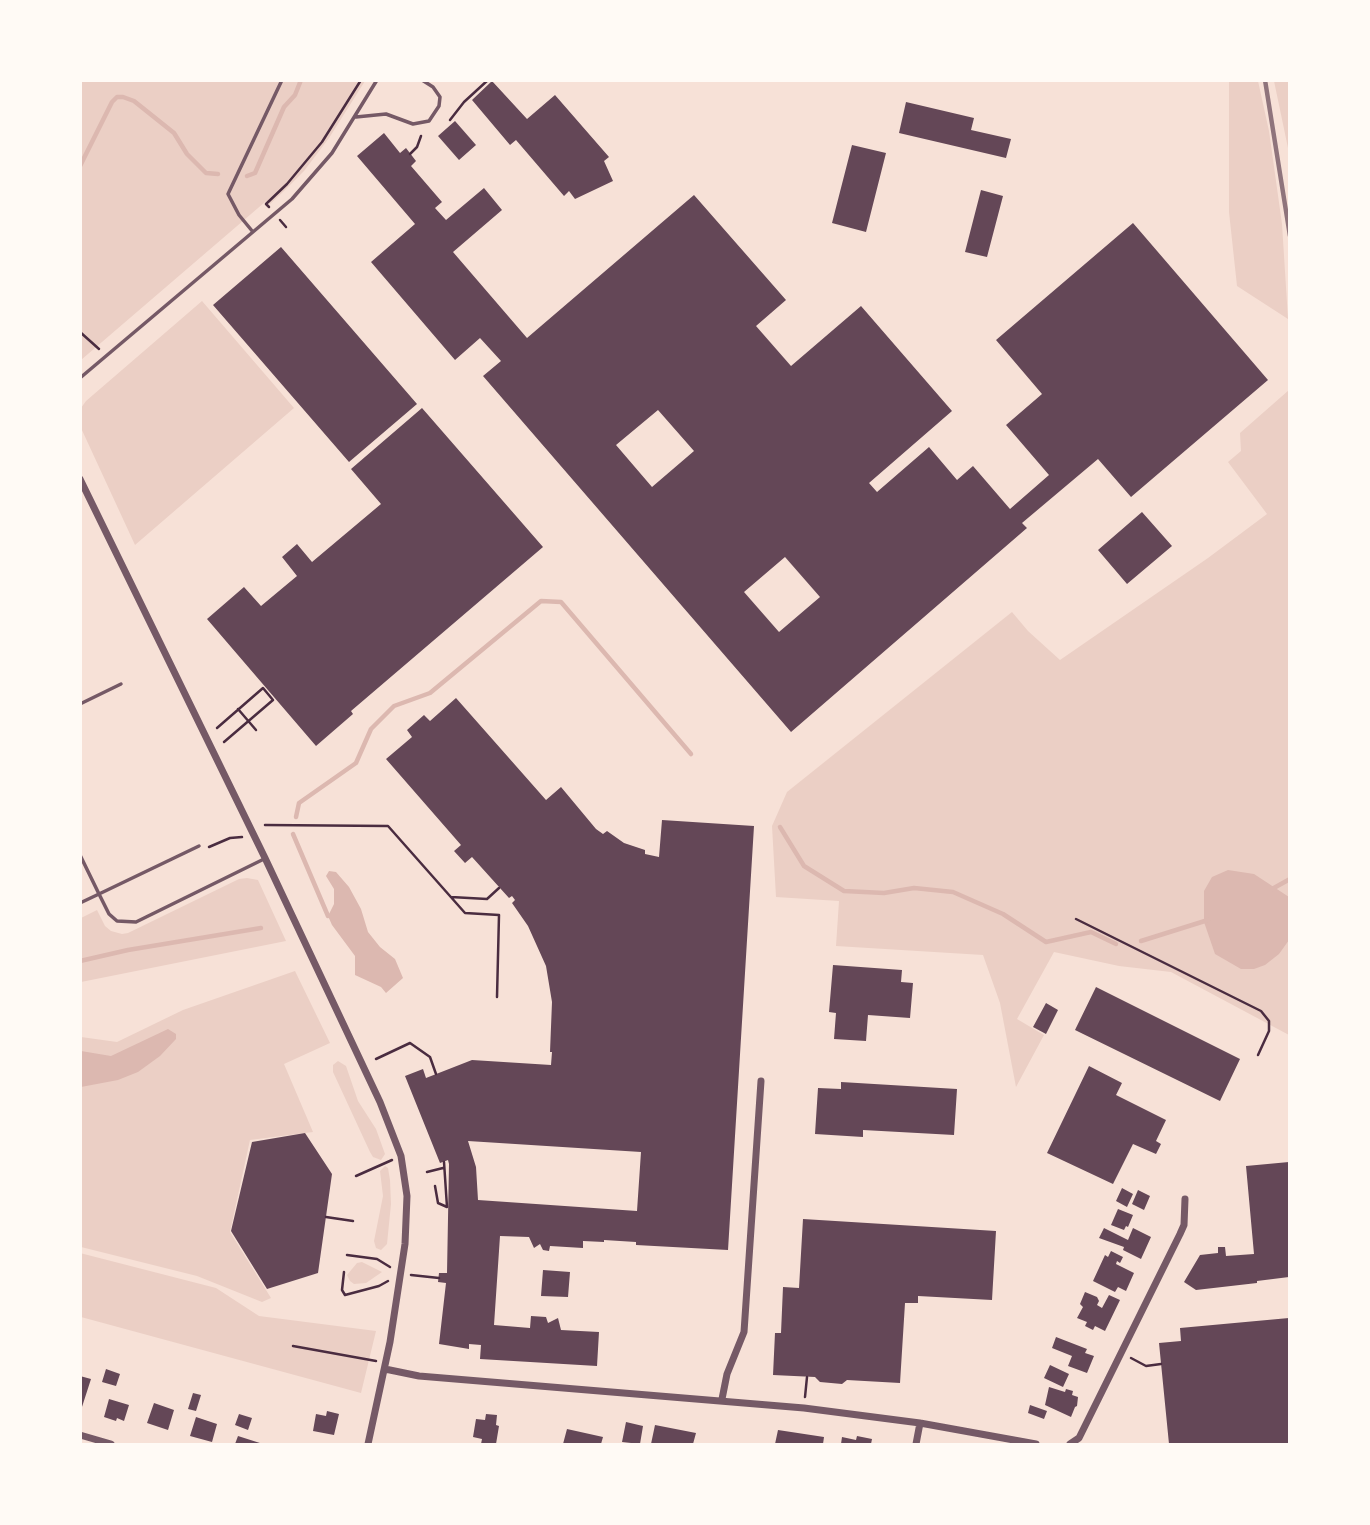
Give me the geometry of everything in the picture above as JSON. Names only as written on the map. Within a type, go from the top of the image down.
[{"type":"street","points":[[80,479],[253,832],[380,1102],[401,1156],[406,1180],[407,1209],[401,1274],[368,1444]]},
{"type":"street","points":[[722,1399],[727,1374],[744,1332],[761,1081]]},
{"type":"street","points":[[1071,1444],[1079,1438],[1180,1234],[1184,1225],[1185,1199]]},
{"type":"street","points":[[385,1366],[419,1377],[722,1399],[804,1408],[920,1423],[1036,1444]]},
{"type":"street","points":[[916,1444],[920,1423]]},
{"type":"street","points":[[80,1435],[111,1444]]},
{"type":"lane","points":[[253,232],[233,206],[229,191],[282,80]]},
{"type":"lane","points":[[80,378],[309,183],[356,117],[377,80]]},
{"type":"lane","points":[[356,117],[386,114],[414,124],[429,121],[436,115],[440,97],[422,80]]},
{"type":"lane","points":[[80,704],[121,684]]},
{"type":"lane","points":[[80,903],[199,846]]},
{"type":"lane","points":[[80,855],[109,914],[117,921],[136,922],[265,858]]},
{"type":"path","points":[[275,214],[266,204],[287,184],[322,142],[361,80]]},
{"type":"path","points":[[450,120],[464,102],[488,80]]},
{"type":"path","points":[[410,154],[417,148],[421,136]]},
{"type":"path","points":[[80,332],[107,357]]},
{"type":"path","points":[[217,728],[262,688],[273,699],[224,742]]},
{"type":"path","points":[[238,709],[256,730]]},
{"type":"path","points":[[265,825],[388,826],[464,913],[499,915],[497,997]]},
{"type":"path","points":[[199,846],[210,848],[253,832]]},
{"type":"path","points":[[451,897],[487,899],[499,888]]},
{"type":"path","points":[[1076,919],[1261,1011],[1269,1021],[1269,1031],[1258,1055]]},
{"type":"path","points":[[376,1059],[411,1043],[430,1057],[436,1074]]},
{"type":"path","points":[[356,1176],[401,1156]]},
{"type":"path","points":[[435,1186],[438,1203],[447,1207],[444,1161]]},
{"type":"path","points":[[427,1172],[443,1168]]},
{"type":"path","points":[[326,1217],[353,1221]]},
{"type":"path","points":[[347,1255],[377,1259],[401,1274],[439,1278]]},
{"type":"path","points":[[345,1272],[342,1293],[349,1295],[379,1286],[401,1274]]},
{"type":"path","points":[[293,1346],[385,1366]]},
{"type":"path","points":[[1121,1353],[1146,1366],[1161,1364]]},
{"type":"path","points":[[804,1408],[807,1377]]},
{"type":"shaded area","points":[[80,81],[365,81],[329,138],[304,171],[284,191],[270,204],[265,202],[81,360]]},
{"type":"shaded area","points":[[1229,81],[1258,81],[1269,131],[1282,224],[1288,319],[1237,286],[1229,212]]},
{"type":"shaded area","points":[[1274,81],[1289,81],[1289,165],[1288,148]]},
{"type":"shaded area","points":[[202,301],[294,408],[135,545],[81,428],[81,408]]},
{"type":"shaded area","points":[[1289,390],[1289,1035],[1171,972],[1119,966],[1054,952],[1017,1019],[1044,1035],[1016,1087],[1000,1003],[983,955],[836,946],[839,901],[776,897],[772,826],[787,792],[1012,612],[1028,631],[1060,660],[1267,514],[1228,462],[1241,451],[1240,433]]},
{"type":"shaded area","points":[[1228,870],[1254,874],[1289,897],[1289,940],[1279,954],[1265,965],[1254,969],[1241,969],[1215,954],[1204,922],[1204,891],[1212,877]]},
{"type":"shaded area","points":[[329,871],[336,872],[349,887],[361,909],[368,932],[380,947],[395,959],[403,978],[386,993],[381,987],[355,975],[355,956],[328,916],[334,904],[334,889],[326,876]]},
{"type":"shaded area","points":[[239,879],[258,880],[286,941],[81,982],[81,918],[97,910],[105,926],[111,931],[128,933]]},
{"type":"shaded area","points":[[295,971],[330,1043],[284,1064],[313,1132],[250,1140],[230,1232],[271,1298],[262,1302],[197,1276],[81,1247],[81,1037],[117,1042],[183,1010]]},
{"type":"shaded area","points":[[168,1029],[176,1034],[176,1039],[160,1056],[138,1072],[118,1080],[81,1087],[81,1051],[111,1056]]},
{"type":"shaded area","points":[[338,1061],[346,1066],[358,1101],[376,1129],[385,1154],[381,1160],[373,1157],[370,1152],[333,1072],[333,1065]]},
{"type":"shaded area","points":[[385,1166],[388,1168],[390,1180],[391,1204],[387,1244],[381,1250],[376,1248],[374,1241],[383,1196],[380,1171]]},
{"type":"shaded area","points":[[80,1253],[216,1288],[259,1316],[376,1331],[361,1393],[81,1317]]},
{"type":"shaded area","points":[[362,1262],[382,1272],[366,1283],[354,1284],[347,1275],[357,1263]]},
{"type":"building","points":[[492,81],[527,119],[555,95],[609,157],[604,161],[613,181],[575,199],[569,191],[564,196],[516,140],[510,145],[472,100]]},
{"type":"building","points":[[906,102],[974,118],[971,130],[1011,139],[1006,158],[899,133]]},
{"type":"building","points":[[455,121],[476,145],[459,160],[438,136]]},
{"type":"building","points":[[384,133],[400,153],[406,148],[416,161],[411,166],[442,202],[435,208],[446,220],[484,188],[502,210],[453,252],[527,338],[694,195],[786,300],[756,326],[791,366],[861,306],[952,411],[869,483],[877,492],[929,447],[957,480],[973,466],[1010,509],[1049,475],[1006,425],[1042,394],[996,340],[1133,223],[1268,380],[1131,497],[1098,459],[1022,523],[1027,528],[791,732],[483,376],[501,361],[480,338],[455,360],[371,262],[415,224],[357,156]],"holes":[[[658,410],[694,451],[652,487],[616,445]],[[785,557],[820,597],[779,632],[744,592]]]},
{"type":"building","points":[[852,145],[886,153],[866,232],[832,223]]},
{"type":"building","points":[[981,190],[1003,196],[987,257],[965,252]]},
{"type":"building","points":[[281,247],[417,404],[349,462],[213,305]]},
{"type":"building","points":[[422,408],[543,547],[351,711],[353,714],[316,746],[207,619],[244,587],[261,606],[297,576],[282,557],[297,544],[312,562],[381,504],[351,469]]},
{"type":"building","points":[[1142,512],[1172,546],[1127,584],[1098,550]]},
{"type":"building","points":[[456,698],[546,800],[561,787],[596,829],[603,834],[607,831],[624,843],[645,850],[645,854],[659,857],[662,820],[754,826],[728,1250],[636,1245],[636,1242],[604,1240],[583,1241],[583,1248],[550,1246],[549,1251],[543,1250],[540,1244],[534,1248],[529,1237],[500,1236],[494,1325],[530,1328],[531,1316],[546,1317],[548,1323],[558,1318],[561,1330],[599,1332],[597,1366],[480,1359],[481,1345],[469,1344],[469,1349],[439,1344],[446,1283],[438,1282],[439,1273],[447,1273],[449,1164],[448,1160],[440,1163],[405,1076],[423,1069],[426,1078],[472,1060],[551,1065],[552,1002],[546,966],[528,926],[512,903],[515,900],[512,896],[509,898],[472,857],[465,863],[454,851],[461,845],[386,759],[412,737],[407,730],[424,715],[430,721]],"holes":[[[468,1141],[641,1152],[637,1211],[478,1200],[476,1167]]]},
{"type":"building","points":[[833,965],[902,970],[901,982],[913,983],[910,1018],[868,1015],[866,1041],[834,1039],[836,1013],[829,1012]]},
{"type":"building","points":[[1096,987],[1240,1059],[1220,1101],[1075,1030]]},
{"type":"building","points":[[1046,1003],[1058,1010],[1046,1034],[1033,1027]]},
{"type":"building","points":[[1089,1066],[1122,1083],[1116,1095],[1166,1120],[1156,1141],[1161,1144],[1156,1154],[1133,1144],[1113,1184],[1047,1153]]},
{"type":"building","points":[[841,1082],[957,1089],[954,1135],[863,1130],[863,1137],[815,1134],[818,1088],[841,1089]]},
{"type":"building","points":[[305,1133],[332,1174],[318,1273],[267,1289],[231,1231],[252,1142]]},
{"type":"building","points":[[1289,1162],[1289,1277],[1196,1290],[1184,1282],[1200,1255],[1218,1253],[1218,1247],[1225,1247],[1226,1256],[1254,1254],[1246,1166]]},
{"type":"building","points":[[1122,1188],[1133,1194],[1127,1207],[1116,1201]]},
{"type":"building","points":[[1138,1190],[1150,1196],[1144,1210],[1132,1204]]},
{"type":"building","points":[[1118,1209],[1133,1215],[1124,1230],[1111,1225]]},
{"type":"building","points":[[803,1219],[996,1231],[992,1300],[918,1296],[918,1303],[905,1303],[900,1383],[847,1380],[842,1384],[820,1382],[815,1377],[773,1375],[775,1333],[781,1333],[783,1287],[799,1288]]},
{"type":"building","points":[[1104,1228],[1128,1240],[1133,1228],[1151,1237],[1141,1259],[1123,1250],[1124,1247],[1099,1238]]},
{"type":"building","points":[[1111,1251],[1123,1257],[1120,1263],[1117,1261],[1116,1264],[1134,1273],[1126,1291],[1118,1287],[1115,1292],[1093,1281],[1105,1255],[1108,1257]]},
{"type":"building","points":[[543,1270],[570,1272],[568,1297],[541,1296]]},
{"type":"building","points":[[1085,1292],[1097,1297],[1097,1305],[1102,1308],[1109,1295],[1120,1300],[1105,1331],[1095,1326],[1093,1330],[1085,1326],[1087,1322],[1077,1318],[1083,1307],[1080,1304]]},
{"type":"building","points":[[1289,1318],[1289,1444],[1169,1444],[1159,1343],[1181,1341],[1180,1328]]},
{"type":"building","points":[[1056,1337],[1087,1349],[1085,1353],[1094,1356],[1087,1373],[1068,1366],[1072,1356],[1052,1348]]},
{"type":"building","points":[[1050,1365],[1069,1374],[1063,1387],[1044,1378]]},
{"type":"building","points":[[106,1369],[120,1374],[116,1386],[102,1382]]},
{"type":"building","points":[[80,1376],[91,1379],[81,1410],[80,1410]]},
{"type":"building","points":[[1049,1387],[1065,1392],[1066,1389],[1073,1391],[1072,1395],[1078,1397],[1071,1417],[1045,1405]]},
{"type":"building","points":[[193,1393],[201,1395],[196,1411],[188,1409]]},
{"type":"building","points":[[109,1399],[129,1405],[124,1421],[104,1417]]},
{"type":"building","points":[[154,1403],[174,1410],[168,1430],[147,1423]]},
{"type":"building","points":[[1030,1405],[1047,1411],[1044,1419],[1028,1413]]},
{"type":"building","points":[[327,1411],[339,1414],[334,1435],[313,1431],[316,1414],[326,1416]]},
{"type":"building","points":[[239,1414],[252,1418],[248,1430],[235,1425]]},
{"type":"building","points":[[486,1414],[497,1415],[496,1425],[499,1426],[496,1444],[481,1444],[482,1439],[473,1437],[476,1419],[485,1420]]},
{"type":"building","points":[[196,1417],[217,1424],[212,1442],[190,1436]]},
{"type":"building","points":[[626,1422],[643,1426],[640,1444],[622,1442]]},
{"type":"building","points":[[655,1425],[696,1433],[693,1444],[651,1444]]},
{"type":"building","points":[[567,1429],[603,1437],[601,1444],[563,1444]]},
{"type":"building","points":[[778,1430],[824,1437],[823,1444],[775,1444]]},
{"type":"building","points":[[238,1436],[263,1444],[235,1444]]},
{"type":"building","points":[[857,1436],[872,1439],[871,1444],[841,1444],[842,1437],[856,1440]]},
{"type":"waterway","points":[[247,176],[255,173],[284,107],[295,95],[301,80]]},
{"type":"waterway","points":[[80,166],[112,102],[117,97],[123,97],[134,101],[174,133],[187,154],[206,173],[218,174]]},
{"type":"waterway","points":[[296,817],[299,803],[356,763],[371,729],[394,706],[430,693],[541,601],[561,602],[691,754]]},
{"type":"waterway","points":[[780,827],[804,866],[844,891],[884,893],[914,888],[953,892],[1003,914],[1046,942],[1091,932],[1116,944]]},
{"type":"waterway","points":[[293,834],[328,916]]},
{"type":"waterway","points":[[1272,889],[1290,879]]},
{"type":"waterway","points":[[1141,941],[1208,920]]},
{"type":"waterway","points":[[80,961],[128,950],[261,928]]},
{"type":"railway","points":[[1265,80],[1290,236]]}]
